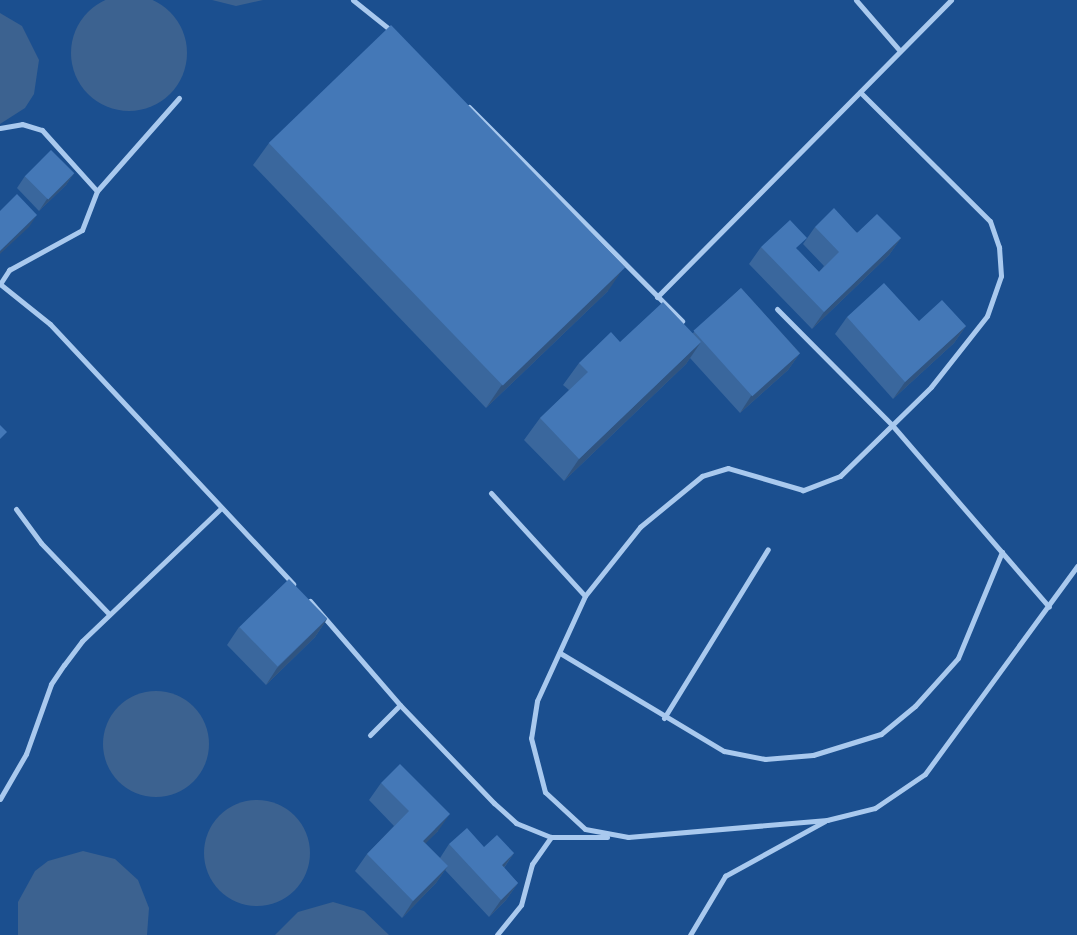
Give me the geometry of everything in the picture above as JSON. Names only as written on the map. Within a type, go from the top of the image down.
[{"type":"lane","points":[[353,0],[403,41]]},
{"type":"lane","points":[[856,0],[900,51]]},
{"type":"lane","points":[[657,297],[951,0]]},
{"type":"lane","points":[[628,837],[585,829],[545,792],[534,763],[531,738],[537,701],[585,596],[640,527],[702,476],[728,468],[803,490],[820,487],[840,476],[930,387],[986,316],[1001,276],[999,247],[990,221],[976,202],[860,92]]},
{"type":"lane","points":[[179,99],[97,191],[82,230],[9,270],[0,284],[50,324],[219,510],[329,620],[400,705],[516,823],[551,837],[628,837],[827,820],[875,808],[925,774],[1077,566]]},
{"type":"lane","points":[[462,100],[682,321]]},
{"type":"lane","points":[[0,128],[22,124],[42,130],[97,191]]},
{"type":"lane","points":[[777,309],[892,425],[1049,607]]},
{"type":"lane","points":[[491,493],[585,596]]},
{"type":"lane","points":[[16,509],[41,543],[109,614]]},
{"type":"lane","points":[[0,799],[26,754],[51,684],[82,641],[219,510]]},
{"type":"lane","points":[[664,718],[768,548]]},
{"type":"lane","points":[[560,653],[664,718],[724,751],[765,759],[813,755],[881,734],[915,706],[958,658],[1002,552]]},
{"type":"lane","points":[[370,735],[400,705]]},
{"type":"lane","points":[[690,935],[726,876],[827,820]]},
{"type":"lane","points":[[497,935],[521,905],[533,864],[551,837]]},
{"type":"water","points":[[129,-5],[151,-1],[170,12],[183,31],[187,53],[183,75],[170,94],[151,107],[129,111],[107,107],[88,94],[75,75],[71,53],[75,31],[88,12],[107,-1]]},
{"type":"water","points":[[212,0],[263,0],[236,6]]},
{"type":"water","points":[[0,13],[22,26],[39,60],[34,94],[25,108],[0,124]]},
{"type":"water","points":[[156,691],[176,695],[194,706],[205,724],[209,744],[205,764],[194,782],[176,793],[156,797],[136,793],[118,782],[107,764],[103,744],[107,724],[118,706],[136,695]]},
{"type":"water","points":[[257,800],[277,804],[295,815],[306,833],[310,853],[306,873],[295,891],[277,902],[257,906],[237,902],[219,891],[208,873],[204,853],[208,833],[219,815],[237,804]]},
{"type":"water","points":[[83,851],[115,859],[138,880],[149,908],[147,935],[18,935],[18,902],[35,871],[48,861]]},
{"type":"water","points":[[333,902],[364,911],[389,935],[275,935],[298,912]]},
{"type":"building","points":[[391,25],[625,267],[503,386],[269,143]]},
{"type":"building","points":[[51,150],[74,173],[48,199],[25,176]]},
{"type":"building","points":[[17,194],[37,215],[0,251],[0,211]]},
{"type":"building","points":[[834,208],[857,233],[877,214],[901,238],[824,312],[761,247],[790,220],[807,238],[796,248],[819,272],[839,252],[815,227]]},
{"type":"building","points":[[884,283],[919,321],[942,300],[966,326],[905,382],[847,317]]},
{"type":"building","points":[[741,288],[800,353],[752,396],[693,331]]},
{"type":"building","points":[[663,302],[701,342],[579,459],[540,418],[588,372],[579,363],[611,332],[620,342]]},
{"type":"building","points":[[0,425],[7,432],[0,439]]},
{"type":"building","points":[[289,579],[327,619],[278,666],[239,627]]},
{"type":"building","points":[[400,764],[450,814],[423,841],[448,866],[413,901],[367,854],[409,811],[381,783]]},
{"type":"building","points":[[467,828],[484,847],[497,835],[514,853],[502,865],[518,883],[501,900],[449,844]]}]
